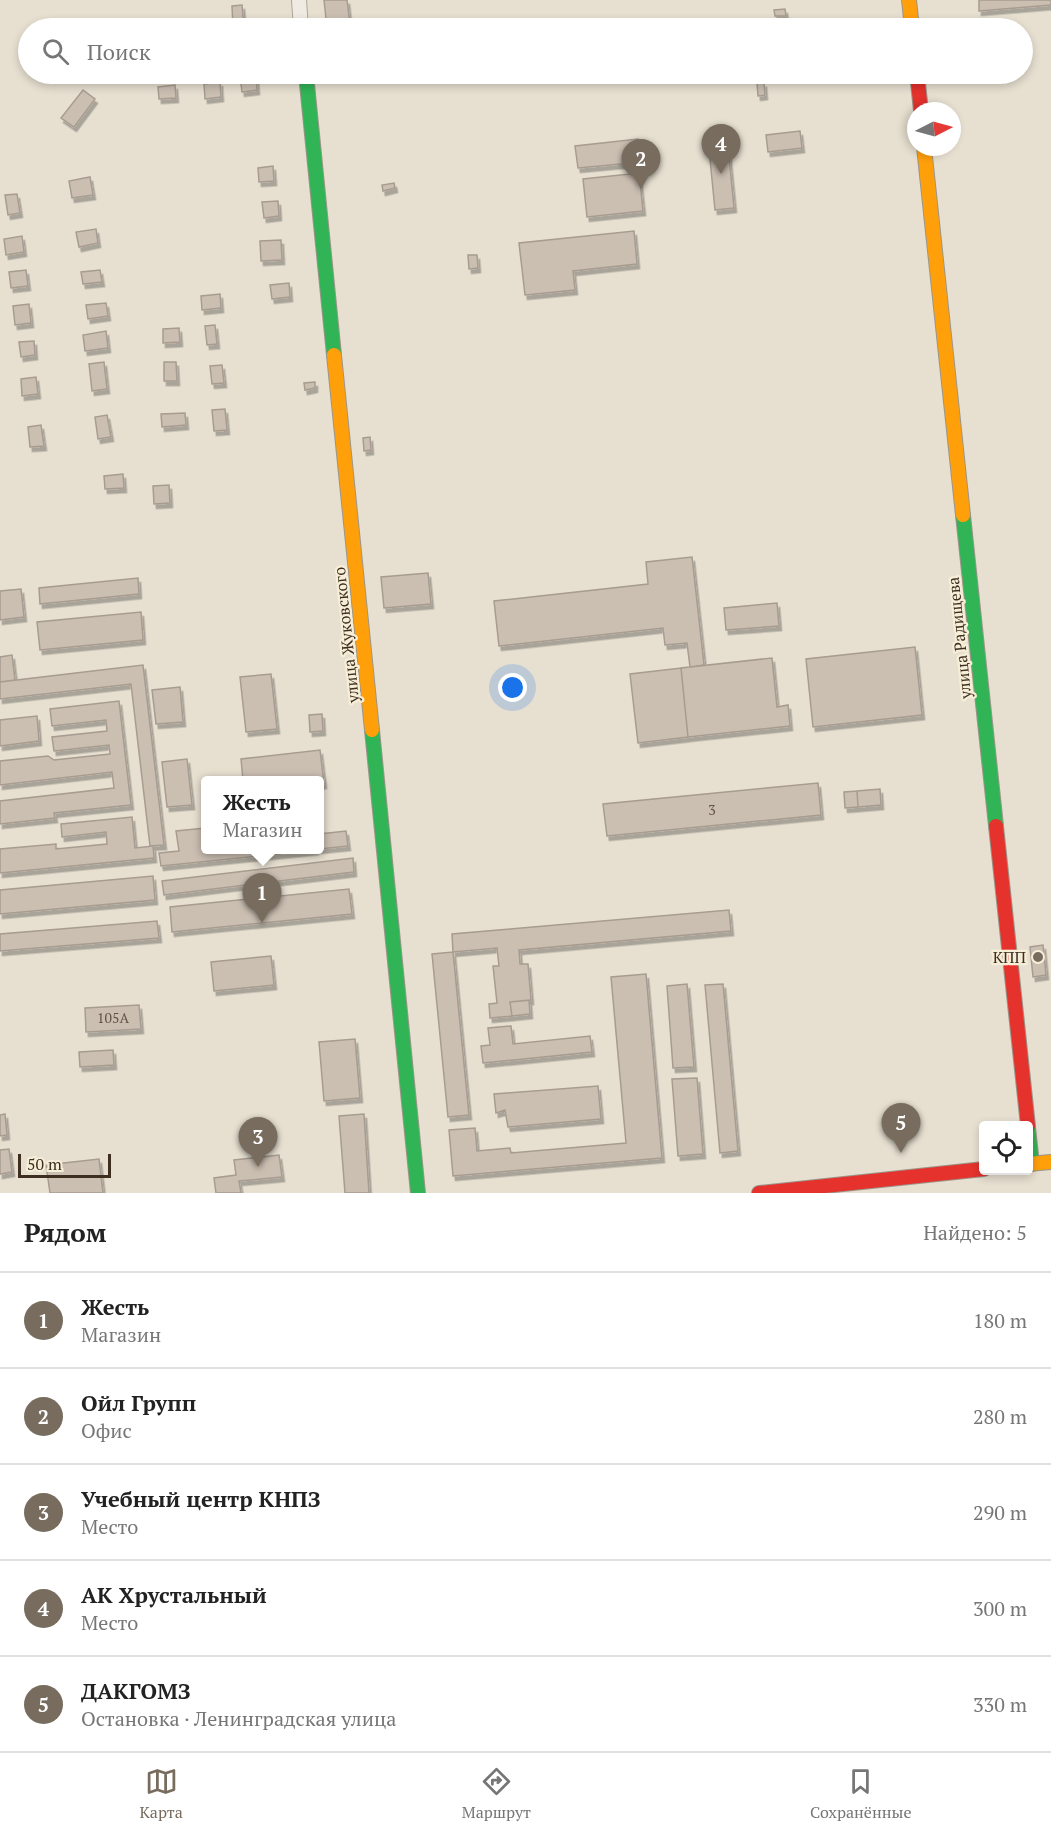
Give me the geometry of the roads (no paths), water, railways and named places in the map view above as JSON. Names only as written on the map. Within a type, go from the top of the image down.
[{"type":"street","points":[[298,0],[300,18]]},
{"type":"street","points":[[909,0],[911,18]]},
{"type":"street","name":"улица Жуковского","points":[[307,84],[418,1193]]},
{"type":"street","points":[[918,84],[920,102]]},
{"type":"street","name":"улица Радищева","points":[[925,156],[1027,1121]]},
{"type":"street","points":[[1033,1164],[1051,1162]]},
{"type":"street","points":[[759,1193],[979,1170]]},
{"type":"place","name":"АК Хрустальный","points":[[721,174]]},
{"type":"place","name":"Ойл Групп","points":[[641,189]]},
{"type":"place","name":"Жесть","points":[[262,923]]},
{"type":"place","name":"КПП","points":[[1038,957]]},
{"type":"place","name":"ДАКГОМЗ","points":[[901,1153]]},
{"type":"place","name":"Учебный центр КНПЗ","points":[[258,1167]]}]
